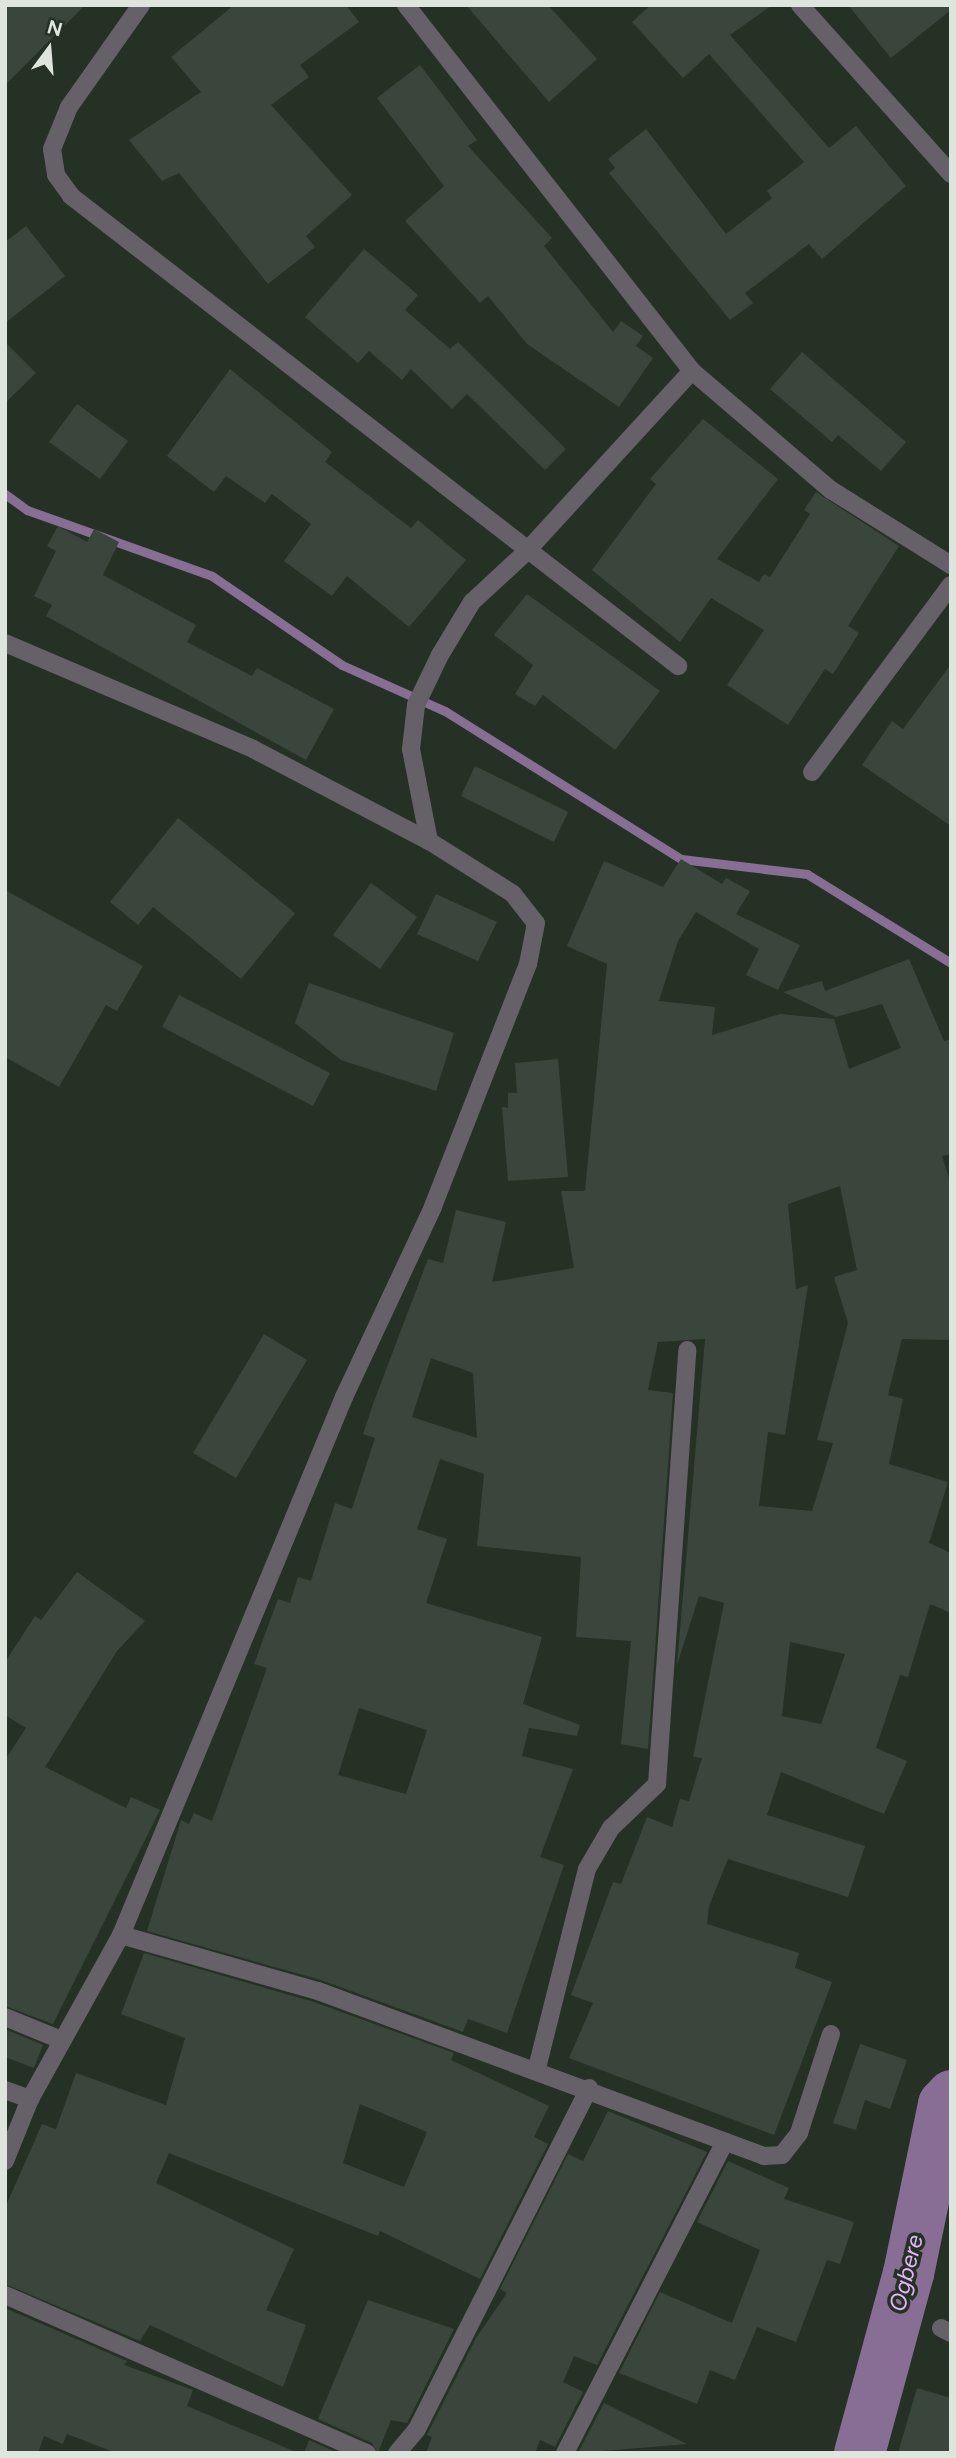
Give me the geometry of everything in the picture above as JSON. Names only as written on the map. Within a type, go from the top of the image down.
[{"type":"street","points":[[141,5],[69,107],[51,149],[56,175],[71,195],[525,553],[678,666]]},
{"type":"street","points":[[406,5],[692,371],[831,490],[951,565]]},
{"type":"street","points":[[800,5],[951,174]]},
{"type":"street","points":[[429,841],[411,749],[419,697],[472,602],[525,553],[692,371]]},
{"type":"street","points":[[812,772],[951,585]]},
{"type":"street","points":[[5,643],[253,749],[429,841],[520,904],[536,923],[528,964],[432,1206],[344,1397],[121,1935],[30,2099],[5,2161]]},
{"type":"street","points":[[537,2068],[587,1869],[611,1828],[657,1784],[687,1350]]},
{"type":"street","points":[[121,1935],[318,1991],[537,2068],[764,2156],[782,2155],[799,2133],[831,2034]]},
{"type":"street","points":[[5,2017],[61,2040]]},
{"type":"street","points":[[397,2453],[418,2429],[589,2088]]},
{"type":"street","points":[[5,2090],[30,2099]]},
{"type":"street","points":[[565,2453],[725,2141]]},
{"type":"street","points":[[5,2295],[367,2453]]},
{"type":"building","points":[[5,5],[85,5],[5,85]]},
{"type":"building","points":[[234,5],[346,5],[359,22],[300,65],[309,77],[271,105],[352,195],[306,236],[315,247],[268,284],[179,173],[162,181],[129,140],[201,92],[171,57]]},
{"type":"building","points":[[466,5],[548,5],[597,59],[549,102]]},
{"type":"building","points":[[651,5],[772,5],[730,35],[829,148],[856,126],[906,186],[822,259],[809,244],[745,293],[753,303],[730,320],[609,173],[615,168],[608,159],[646,129],[726,234],[772,198],[767,191],[804,162],[709,54],[683,78],[632,22]]},
{"type":"building","points":[[848,5],[951,5],[951,10],[891,58]]},
{"type":"building","points":[[420,65],[477,140],[468,146],[552,238],[544,246],[613,332],[621,321],[643,336],[636,346],[653,358],[619,407],[527,344],[488,296],[480,303],[405,221],[444,186],[377,98]]},
{"type":"building","points":[[26,226],[65,276],[5,323],[5,242]]},
{"type":"building","points":[[364,249],[418,295],[405,310],[450,349],[458,342],[566,449],[545,470],[467,394],[452,409],[411,369],[402,380],[369,351],[358,363],[305,317]]},
{"type":"building","points":[[5,342],[36,373],[5,403]]},
{"type":"building","points":[[802,352],[906,442],[881,471],[838,435],[832,442],[770,389]]},
{"type":"building","points":[[230,369],[332,452],[325,462],[411,528],[418,520],[466,560],[409,627],[347,576],[332,596],[284,561],[311,524],[272,494],[265,503],[226,476],[214,492],[167,456]]},
{"type":"building","points":[[77,404],[128,441],[100,479],[49,442]]},
{"type":"building","points":[[703,419],[778,479],[717,559],[759,582],[764,574],[770,577],[810,514],[804,510],[816,492],[899,546],[848,626],[859,633],[833,674],[825,669],[788,725],[727,685],[764,630],[711,598],[680,642],[592,570],[656,484],[650,479]]},
{"type":"building","points":[[58,526],[87,542],[94,529],[119,542],[103,575],[196,625],[187,642],[252,676],[257,668],[334,709],[306,760],[46,616],[52,605],[34,596],[56,551],[47,546]]},
{"type":"building","points":[[527,594],[660,691],[615,750],[543,695],[535,706],[515,694],[533,665],[494,635]]},
{"type":"building","points":[[951,664],[951,826],[862,765],[892,721],[903,729]]},
{"type":"building","points":[[475,766],[568,812],[554,842],[461,796]]},
{"type":"building","points":[[178,818],[295,913],[241,979],[153,907],[138,925],[110,902]]},
{"type":"building","points":[[681,859],[722,884],[726,878],[750,891],[736,914],[800,945],[778,990],[746,975],[759,949],[696,912],[678,941],[659,1001],[715,1007],[712,1035],[780,1014],[834,1019],[849,1069],[901,1048],[882,1004],[836,1017],[783,992],[822,981],[825,991],[909,959],[944,1041],[951,1039],[951,1154],[942,1156],[951,1184],[951,1340],[902,1339],[888,1395],[903,1399],[889,1464],[948,1482],[929,1543],[951,1553],[951,1613],[930,1604],[908,1677],[900,1675],[876,1748],[907,1761],[884,1814],[781,1772],[767,1815],[865,1846],[848,1897],[728,1859],[709,1906],[707,1924],[799,1953],[795,1968],[832,1982],[774,2135],[569,2058],[593,2003],[571,1995],[613,1882],[621,1884],[647,1817],[672,1827],[680,1799],[689,1801],[702,1758],[693,1757],[724,1603],[699,1596],[677,1665],[705,1339],[658,1342],[648,1390],[673,1393],[648,1749],[621,1744],[631,1641],[576,1637],[581,1557],[477,1546],[484,1474],[440,1459],[417,1529],[447,1539],[426,1603],[542,1637],[523,1704],[580,1725],[577,1736],[529,1728],[522,1756],[573,1769],[540,1857],[564,1865],[507,2033],[468,2019],[463,2032],[321,1980],[147,1931],[181,1820],[189,1824],[194,1813],[212,1821],[267,1668],[254,1664],[278,1599],[290,1603],[298,1577],[311,1581],[335,1503],[352,1509],[375,1438],[363,1434],[373,1404],[428,1259],[443,1263],[456,1210],[506,1222],[492,1282],[574,1268],[561,1191],[585,1191],[607,964],[567,946],[604,861],[663,887]],"holes":[[[840,1186],[857,1270],[834,1277],[848,1323],[817,1440],[833,1443],[812,1511],[759,1506],[768,1432],[785,1435],[808,1285],[796,1289],[788,1204]],[[431,1358],[473,1373],[477,1438],[412,1417]],[[790,1642],[845,1654],[821,1724],[782,1716]],[[359,1708],[427,1730],[406,1794],[338,1775]]]},
{"type":"building","points":[[371,883],[417,917],[380,969],[333,935]]},
{"type":"building","points":[[5,890],[143,966],[117,1011],[106,1005],[59,1087],[5,1057]]},
{"type":"building","points":[[436,894],[497,922],[478,961],[417,934]]},
{"type":"building","points":[[309,983],[454,1033],[436,1091],[341,1060],[295,1023]]},
{"type":"building","points":[[179,995],[330,1073],[313,1106],[162,1027]]},
{"type":"building","points":[[558,1059],[568,1177],[508,1181],[502,1107],[508,1108],[508,1093],[517,1093],[515,1063]]},
{"type":"building","points":[[264,1334],[307,1360],[236,1478],[193,1453]]},
{"type":"building","points":[[77,1572],[145,1621],[117,1651],[45,1767],[126,1808],[131,1797],[160,1810],[53,2024],[5,2006],[5,1760],[26,1728],[5,1715],[5,1662],[35,1616],[41,1620]]},
{"type":"building","points":[[144,1953],[314,2002],[454,2053],[451,2060],[549,2106],[534,2137],[548,2144],[480,2279],[380,2231],[378,2236],[169,2153],[156,2183],[294,2249],[266,2310],[306,2325],[283,2387],[150,2325],[140,2341],[5,2284],[5,2208],[42,2124],[56,2129],[76,2073],[166,2105],[185,2038],[121,2014]],"holes":[[[360,2104],[427,2132],[404,2187],[343,2163]]]},
{"type":"building","points":[[5,2029],[43,2045],[34,2068],[5,2057]]},
{"type":"building","points":[[860,2044],[907,2060],[890,2109],[865,2100],[856,2130],[833,2123]]},
{"type":"building","points":[[608,2111],[707,2152],[597,2365],[574,2356],[563,2382],[583,2392],[555,2447],[540,2440],[535,2453],[426,2453],[432,2437],[427,2435],[476,2338],[507,2293],[500,2289],[568,2154],[583,2161]]},
{"type":"building","points":[[728,2161],[789,2188],[784,2199],[854,2222],[840,2264],[827,2260],[796,2342],[757,2327],[735,2380],[710,2370],[697,2404],[619,2373],[660,2292],[732,2323],[760,2250],[697,2222]]},
{"type":"building","points":[[368,2300],[454,2329],[407,2423],[391,2420],[378,2453],[372,2443],[318,2419]]},
{"type":"building","points":[[5,2308],[127,2361],[124,2365],[193,2390],[187,2406],[298,2453],[116,2453],[67,2434],[63,2444],[44,2436],[38,2453],[5,2453]]},
{"type":"building","points":[[917,2388],[951,2398],[951,2453],[898,2453]]},
{"type":"building","points":[[604,2403],[687,2444],[578,2453]]},
{"type":"building","points":[[309,2440],[338,2453],[304,2453]]},
{"type":"waterway","points":[[5,494],[27,510],[212,576],[342,665],[445,711],[681,859],[807,874],[951,963]]},
{"type":"waterway","name":"Ogbere","points":[[859,2453],[908,2273],[943,2104],[951,2095]]}]
